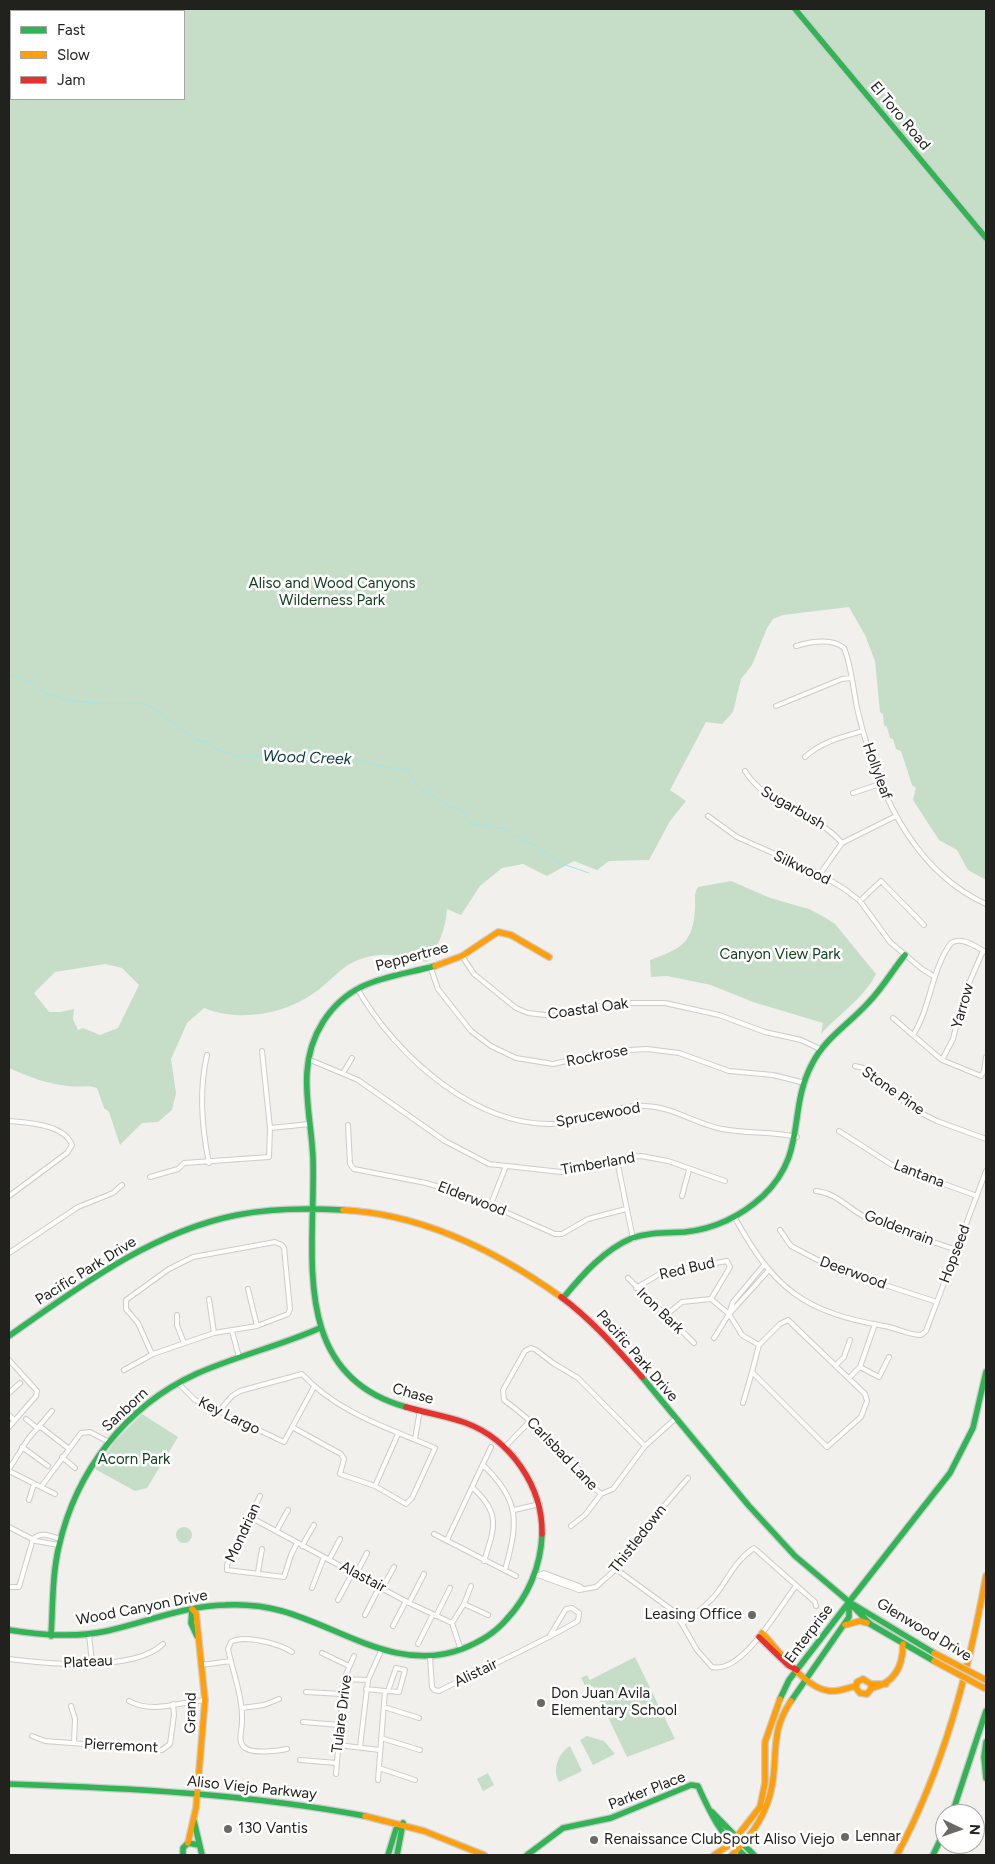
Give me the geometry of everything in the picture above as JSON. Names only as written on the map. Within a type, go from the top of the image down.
[{"type":"main road","name":"El Toro Road","points":[[795,9],[986,238]]},
{"type":"main road","name":"Peppertree","points":[[313,1208],[313,1160],[305,1088],[308,1059],[316,1034],[332,1009],[357,988],[390,973],[430,966],[462,956],[498,932],[505,932],[538,953],[548,957]]},
{"type":"main road","points":[[564,1298],[600,1258],[632,1239],[660,1233],[698,1230],[735,1218],[750,1208],[774,1186],[788,1162],[797,1138],[805,1083],[820,1049],[836,1030],[866,1006],[905,955]]},
{"type":"main road","name":"Pacific Park Drive","points":[[9,1336],[118,1262],[180,1233],[226,1219],[260,1212],[313,1208],[374,1214],[438,1229],[495,1254],[533,1276],[564,1298],[617,1349],[756,1514],[796,1557],[849,1602],[871,1624],[934,1662]]},
{"type":"main road","name":"Chase","points":[[313,1208],[314,1301],[320,1328],[332,1353],[356,1381],[385,1400],[444,1415],[472,1425],[506,1446],[525,1472],[540,1504],[542,1535],[537,1575]]},
{"type":"main road","name":"Sanborn","points":[[50,1636],[54,1578],[60,1542],[70,1507],[82,1482],[109,1442],[124,1424],[150,1402],[178,1384],[239,1357],[320,1328]]},
{"type":"main road","points":[[849,1602],[950,1473],[973,1428],[986,1372]]},
{"type":"main road","name":"Wood Canyon Drive","points":[[9,1630],[50,1636],[89,1634],[192,1609],[224,1605],[279,1609],[322,1624],[380,1650],[412,1657],[430,1657],[461,1650],[486,1637],[502,1625],[524,1599],[537,1575]]},
{"type":"main road","points":[[897,1855],[925,1800],[950,1732],[970,1664],[986,1576]]},
{"type":"main road","name":"Enterprise","points":[[732,1855],[742,1850],[766,1810],[773,1779],[774,1743],[783,1713],[844,1626],[849,1617],[849,1602]]},
{"type":"main road","name":"Enterprise","points":[[714,1855],[736,1838],[760,1807],[765,1783],[765,1752],[768,1729],[776,1706],[789,1680],[849,1602]]},
{"type":"main road","name":"Glenwood Drive","points":[[849,1602],[864,1609],[934,1653],[986,1680]]},
{"type":"main road","name":"Grand","points":[[183,1855],[194,1821],[205,1700],[196,1613],[192,1609]]},
{"type":"main road","points":[[844,1626],[860,1621],[871,1624]]},
{"type":"main road","points":[[761,1635],[788,1665],[826,1690],[836,1691],[856,1686],[863,1679],[867,1679],[871,1686]]},
{"type":"main road","points":[[904,1644],[908,1658]]},
{"type":"main road","points":[[856,1686],[858,1692],[864,1694],[871,1686],[886,1684],[908,1658],[920,1654]]},
{"type":"main road","name":"Glenwood Drive","points":[[934,1662],[986,1689]]},
{"type":"main road","points":[[955,1804],[986,1711]]},
{"type":"main road","points":[[986,1742],[984,1757],[986,1778]]},
{"type":"main road","name":"Aliso Viejo Parkway","points":[[9,1784],[197,1794],[351,1811],[403,1823],[444,1837],[484,1855]]},
{"type":"main road","name":"Parker Place","points":[[527,1855],[557,1830],[611,1818],[691,1785],[698,1786],[714,1821],[730,1844],[754,1855]]},
{"type":"main road","name":"Parker Place","points":[[711,1811],[736,1838],[742,1850]]},
{"type":"main road","name":"Grand","points":[[194,1821],[202,1855]]},
{"type":"main road","points":[[388,1855],[396,1829],[403,1823]]},
{"type":"main road","points":[[397,1855],[404,1831],[403,1823]]},
{"type":"main road","points":[[188,1843],[199,1845]]},
{"type":"street","name":"Hollyleaf","points":[[796,646],[811,642],[840,645],[846,652],[863,731],[880,784],[896,816],[912,842],[937,871],[955,886],[986,904]]},
{"type":"street","points":[[776,706],[851,678]]},
{"type":"street","points":[[805,757],[812,750],[834,740],[863,731]]},
{"type":"street","name":"Sugarbush","points":[[745,771],[759,789],[823,824],[842,842]]},
{"type":"street","points":[[853,793],[880,784]]},
{"type":"street","name":"Silkwood","points":[[708,816],[737,837],[820,874],[860,901],[890,942],[922,970],[935,977]]},
{"type":"street","points":[[820,874],[842,842],[896,816]]},
{"type":"street","points":[[860,901],[877,882],[884,882],[908,912],[924,925]]},
{"type":"street","points":[[913,1035],[926,1011],[935,977],[951,943],[958,940],[985,951]]},
{"type":"street","name":"Yarrow","points":[[942,1060],[953,1039],[963,997],[985,951]]},
{"type":"street","name":"Coastal Oak","points":[[462,956],[474,974],[516,1008],[528,1013],[554,1016],[614,1003],[665,1003],[719,1015],[765,1032],[801,1040],[820,1049]]},
{"type":"street","name":"Rockrose","points":[[430,966],[438,989],[471,1030],[491,1046],[516,1058],[553,1064],[612,1050],[647,1049],[679,1053],[729,1071],[773,1076],[805,1083]]},
{"type":"street","name":"Sprucewood","points":[[357,988],[381,1024],[407,1055],[426,1071],[472,1103],[506,1117],[550,1124],[566,1123],[621,1108],[648,1106],[665,1109],[722,1129],[767,1132],[797,1138]]},
{"type":"street","points":[[893,1018],[942,1060],[980,1076],[984,1071],[986,1057]]},
{"type":"street","points":[[150,1178],[178,1168],[184,1163],[209,1163],[269,1157],[270,1128],[262,1051]]},
{"type":"street","points":[[207,1055],[203,1071],[204,1122],[209,1163]]},
{"type":"street","points":[[343,1073],[352,1058]]},
{"type":"street","name":"Timberland","points":[[308,1059],[358,1080],[463,1151],[489,1164],[561,1172],[581,1170],[630,1157],[655,1158],[725,1181]]},
{"type":"street","name":"Stone Pine","points":[[855,1066],[863,1068],[913,1109],[937,1121],[986,1139]]},
{"type":"street","points":[[9,1121],[46,1126],[66,1136],[72,1145],[67,1153],[9,1196]]},
{"type":"street","points":[[270,1128],[310,1124]]},
{"type":"street","name":"Elderwood","points":[[348,1125],[350,1164],[354,1169],[426,1183],[491,1204],[555,1234],[562,1234],[588,1219],[626,1209]]},
{"type":"street","name":"Lantana","points":[[839,1131],[896,1167],[977,1196]]},
{"type":"street","points":[[618,1160],[632,1239]]},
{"type":"street","points":[[491,1204],[506,1166]]},
{"type":"street","points":[[682,1196],[689,1170]]},
{"type":"street","name":"Hopseed","points":[[875,1324],[922,1335],[926,1331],[986,1171]]},
{"type":"street","points":[[9,1253],[70,1212],[113,1193],[122,1185]]},
{"type":"street","name":"Goldenrain","points":[[816,1191],[826,1192],[872,1220],[957,1250]]},
{"type":"street","points":[[735,1218],[752,1249],[764,1265],[790,1290],[811,1304],[848,1319],[875,1324],[860,1366],[849,1378]]},
{"type":"street","name":"Deerwood","points":[[780,1230],[791,1246],[833,1268],[937,1302]]},
{"type":"street","points":[[124,1370],[153,1354],[184,1343],[214,1334],[257,1326],[289,1312],[284,1248],[279,1243],[193,1257],[169,1269],[126,1300],[126,1309],[138,1323],[153,1354]]},
{"type":"street","name":"Red Bud","points":[[636,1288],[663,1272],[727,1260],[730,1263],[730,1267],[711,1299]]},
{"type":"street","points":[[729,1314],[733,1302],[764,1265]]},
{"type":"street","points":[[714,1338],[729,1314],[769,1270]]},
{"type":"street","name":"Iron Bark","points":[[628,1278],[636,1288],[694,1343]]},
{"type":"street","points":[[248,1289],[257,1326]]},
{"type":"street","points":[[209,1298],[214,1334]]},
{"type":"street","points":[[665,1316],[682,1302],[711,1299],[729,1314],[742,1335],[759,1345]]},
{"type":"street","points":[[177,1315],[177,1325],[184,1343]]},
{"type":"street","points":[[743,1404],[759,1345],[780,1324],[788,1320],[867,1396],[865,1410],[861,1417],[827,1447],[752,1372]]},
{"type":"street","points":[[232,1331],[239,1357]]},
{"type":"street","points":[[836,1365],[844,1357],[850,1340]]},
{"type":"street","name":"Carlsbad Lane","points":[[601,1494],[589,1484],[580,1470],[531,1420],[504,1400],[502,1395],[525,1351],[531,1348],[536,1350],[578,1378],[645,1446]]},
{"type":"street","points":[[860,1366],[879,1377],[889,1357]]},
{"type":"street","points":[[9,1360],[37,1391],[36,1396],[9,1427]]},
{"type":"street","points":[[218,1412],[232,1396],[240,1391],[302,1374],[314,1388],[356,1415],[435,1448],[412,1498],[406,1504],[375,1486],[340,1474],[344,1458],[341,1454],[292,1427],[314,1388]]},
{"type":"street","points":[[9,1392],[20,1383]]},
{"type":"street","name":"Key Largo","points":[[178,1384],[195,1400],[284,1442],[292,1427]]},
{"type":"street","points":[[415,1439],[420,1410]]},
{"type":"street","points":[[52,1411],[22,1447],[9,1470],[55,1494]]},
{"type":"street","points":[[9,1415],[14,1420]]},
{"type":"street","points":[[26,1419],[68,1448]]},
{"type":"street","points":[[571,1526],[585,1515],[601,1494],[613,1489],[645,1446],[675,1419]]},
{"type":"street","points":[[506,1446],[531,1420]]},
{"type":"street","points":[[41,1487],[68,1448],[81,1433],[86,1431],[109,1442]]},
{"type":"street","points":[[375,1486],[398,1434]]},
{"type":"street","points":[[22,1447],[48,1466]]},
{"type":"street","points":[[447,1540],[490,1447]]},
{"type":"street","points":[[62,1457],[75,1468]]},
{"type":"street","points":[[483,1465],[499,1483],[514,1510],[515,1534],[504,1570]]},
{"type":"street","name":"Thistledown","points":[[537,1575],[569,1587],[583,1589],[596,1587],[616,1569],[651,1521],[688,1478]]},
{"type":"street","points":[[28,1500],[34,1484]]},
{"type":"street","points":[[472,1487],[486,1500],[494,1523],[493,1534],[484,1561]]},
{"type":"street","name":"Mondrian","points":[[258,1572],[227,1570],[227,1565],[260,1496]]},
{"type":"street","points":[[514,1510],[540,1504]]},
{"type":"street","points":[[277,1530],[288,1510]]},
{"type":"street","name":"Alastair","points":[[250,1516],[324,1558],[452,1623]]},
{"type":"street","points":[[302,1546],[314,1525]]},
{"type":"street","points":[[9,1527],[33,1538],[44,1534],[60,1542]]},
{"type":"street","points":[[434,1534],[516,1576]]},
{"type":"street","points":[[9,1587],[19,1587],[33,1538]]},
{"type":"street","points":[[329,1560],[340,1539]]},
{"type":"street","points":[[262,1549],[258,1572],[284,1577],[291,1554],[297,1543]]},
{"type":"street","points":[[682,1624],[703,1608],[719,1590],[725,1578],[754,1548],[816,1606]]},
{"type":"street","points":[[338,1600],[367,1552]]},
{"type":"street","points":[[312,1588],[324,1558]]},
{"type":"street","points":[[365,1615],[394,1566]]},
{"type":"street","points":[[616,1569],[672,1610],[703,1658],[712,1667],[718,1668],[735,1662],[761,1635],[796,1586]]},
{"type":"street","points":[[393,1626],[424,1574]]},
{"type":"street","points":[[461,1650],[452,1623],[464,1604],[471,1586]]},
{"type":"street","points":[[418,1644],[450,1588]]},
{"type":"street","points":[[464,1604],[488,1615]]},
{"type":"street","name":"Alistair","points":[[430,1657],[432,1687],[436,1692],[549,1637],[578,1621],[579,1613],[572,1608],[566,1609],[549,1637]]},
{"type":"street","points":[[89,1634],[92,1663]]},
{"type":"street","points":[[287,1749],[276,1752],[248,1750],[243,1747],[241,1741],[242,1708],[228,1649],[231,1642],[239,1639],[262,1641],[283,1646],[292,1652]]},
{"type":"street","name":"Plateau","points":[[9,1659],[37,1663],[92,1663],[146,1655],[163,1644]]},
{"type":"street","points":[[360,1747],[368,1680],[380,1650]]},
{"type":"street","points":[[322,1653],[349,1666]]},
{"type":"street","name":"Tulare Drive","points":[[336,1774],[344,1679],[354,1656]]},
{"type":"street","points":[[201,1665],[231,1661]]},
{"type":"street","points":[[366,1690],[387,1691],[399,1692],[405,1670],[396,1668],[387,1691],[378,1780]]},
{"type":"street","points":[[344,1679],[368,1680]]},
{"type":"street","points":[[306,1692],[342,1694]]},
{"type":"street","points":[[242,1708],[264,1706],[279,1699]]},
{"type":"street","points":[[129,1701],[147,1708],[205,1700]]},
{"type":"street","name":"Pierremont","points":[[32,1736],[46,1741],[162,1750],[170,1744],[173,1704]]},
{"type":"street","points":[[71,1706],[75,1719],[74,1743]]},
{"type":"street","points":[[384,1707],[419,1718]]},
{"type":"street","points":[[303,1722],[340,1725]]},
{"type":"street","points":[[381,1738],[420,1750]]},
{"type":"street","points":[[338,1745],[380,1750]]},
{"type":"street","points":[[300,1760],[337,1763]]},
{"type":"street","points":[[379,1768],[415,1780]]},
{"type":"green space","name":"Aliso and Wood Canyons Wilderness Park","points":[[9,9],[986,9],[986,880],[968,870],[957,850],[939,840],[913,800],[916,788],[912,785],[901,751],[896,749],[893,739],[890,738],[887,727],[884,725],[883,714],[880,712],[875,661],[865,635],[849,607],[783,615],[773,619],[767,628],[752,665],[741,679],[733,712],[722,724],[706,722],[670,790],[686,801],[670,821],[649,860],[609,861],[597,870],[574,861],[547,876],[523,864],[502,868],[480,886],[461,915],[447,909],[441,936],[427,960],[428,962],[388,955],[364,958],[349,964],[302,1001],[275,1011],[260,1014],[232,1015],[204,1008],[187,1023],[171,1059],[176,1093],[172,1110],[158,1122],[142,1123],[120,1145],[109,1112],[104,1108],[97,1088],[53,1084],[9,1068]],"holes":[[[105,964],[122,968],[139,985],[118,1028],[100,1035],[83,1028],[78,1030],[73,1019],[74,1009],[49,1012],[34,993],[55,972]]]},
{"type":"green space","name":"Canyon View Park","points":[[731,881],[770,898],[809,909],[826,918],[835,924],[876,974],[865,991],[821,1034],[823,1023],[753,1002],[711,985],[667,976],[651,977],[650,960],[677,948],[688,938],[694,921],[695,895],[698,887]]},
{"type":"green space","name":"Acorn Park","points":[[142,1414],[178,1437],[147,1488],[135,1491],[95,1469],[115,1441]]},
{"type":"green space","points":[[181,1527],[187,1527],[192,1532],[190,1541],[181,1543],[176,1538],[176,1532]]},
{"type":"green space","points":[[635,1657],[675,1739],[627,1757],[593,1686],[587,1689],[581,1678],[587,1675],[590,1680]]},
{"type":"green space","points":[[587,1736],[604,1741],[615,1754],[593,1765],[580,1740]]},
{"type":"green space","points":[[570,1746],[582,1771],[559,1782],[556,1772],[557,1762],[562,1753]]},
{"type":"green space","points":[[488,1773],[494,1785],[483,1791],[477,1779]]},
{"type":"waterway","name":"Wood Creek","points":[[9,675],[21,677],[46,693],[69,700],[81,702],[142,703],[151,707],[195,739],[206,742],[215,749],[241,757],[296,755],[319,761],[355,759],[388,768],[406,768],[418,786],[451,807],[460,809],[472,824],[506,829],[514,836],[535,845],[560,863],[589,873]]},
{"type":"traffic: fast","points":[[795,9],[986,238]]},
{"type":"traffic: fast","points":[[564,1297],[595,1263],[622,1243],[645,1235],[685,1232],[717,1225],[746,1210],[763,1196],[777,1180],[786,1164],[792,1148],[800,1098],[805,1081],[817,1055],[830,1039],[873,998],[905,955]]},
{"type":"traffic: fast","points":[[406,1407],[368,1391],[342,1367],[325,1338],[316,1305],[312,1269],[313,1158],[307,1072],[309,1055],[314,1039],[334,1007],[346,996],[359,988],[387,977],[435,966]]},
{"type":"traffic: fast","points":[[9,1336],[89,1281],[146,1248],[175,1234],[205,1223],[263,1211],[290,1209],[343,1210]]},
{"type":"traffic: fast","points":[[51,1636],[55,1568],[67,1518],[91,1467],[126,1423],[147,1404],[196,1374],[320,1328]]},
{"type":"traffic: fast","points":[[849,1602],[950,1473],[973,1428],[986,1372]]},
{"type":"traffic: fast","points":[[642,1377],[749,1506],[795,1556],[847,1600],[870,1624],[934,1661]]},
{"type":"traffic: fast","points":[[9,1630],[70,1635],[95,1633],[195,1608],[247,1605],[282,1611],[304,1618],[348,1637],[393,1652],[415,1656],[438,1655],[462,1649],[481,1640],[497,1629],[514,1611],[532,1580],[539,1558],[542,1534]]},
{"type":"traffic: fast","points":[[780,1699],[789,1680],[849,1602]]},
{"type":"traffic: fast","points":[[791,1701],[849,1617],[849,1602]]},
{"type":"traffic: fast","points":[[851,1603],[934,1653]]},
{"type":"traffic: fast","points":[[192,1609],[191,1623],[197,1636]]},
{"type":"traffic: fast","points":[[955,1804],[986,1711]]},
{"type":"traffic: fast","points":[[986,1742],[984,1757],[986,1778]]},
{"type":"traffic: fast","points":[[9,1784],[188,1793],[277,1802],[365,1816]]},
{"type":"traffic: fast","points":[[527,1855],[563,1828],[611,1818],[691,1785],[698,1786],[717,1824],[744,1855]]},
{"type":"traffic: fast","points":[[712,1812],[754,1855]]},
{"type":"traffic: fast","points":[[194,1821],[202,1855]]},
{"type":"traffic: fast","points":[[388,1855],[396,1829],[403,1823]]},
{"type":"traffic: fast","points":[[397,1855],[403,1823]]},
{"type":"traffic: fast","points":[[183,1855],[183,1848],[188,1843],[199,1845]]},
{"type":"traffic: fast","points":[[933,1855],[935,1851]]},
{"type":"traffic: slow","points":[[435,966],[462,956],[498,932],[511,935],[549,957]]},
{"type":"traffic: slow","points":[[343,1210],[402,1219],[458,1238],[511,1265],[561,1297]]},
{"type":"traffic: slow","points":[[897,1855],[914,1822],[941,1754],[971,1649],[986,1576]]},
{"type":"traffic: slow","points":[[188,1843],[196,1808],[205,1700],[196,1613],[192,1609]]},
{"type":"traffic: slow","points":[[845,1625],[860,1621],[867,1623]]},
{"type":"traffic: slow","points":[[762,1633],[792,1667],[810,1683],[829,1691],[856,1686]]},
{"type":"traffic: slow","points":[[872,1688],[880,1686],[892,1678],[899,1666],[903,1644]]},
{"type":"traffic: slow","points":[[934,1653],[986,1680]]},
{"type":"traffic: slow","points":[[934,1661],[986,1689]]},
{"type":"traffic: slow","points":[[871,1684],[871,1689],[867,1694],[860,1693],[856,1688],[857,1682],[863,1679],[871,1684],[886,1684]]},
{"type":"traffic: slow","points":[[714,1855],[731,1844],[760,1807],[765,1783],[765,1742],[780,1699]]},
{"type":"traffic: slow","points":[[732,1855],[752,1832],[770,1796],[774,1774],[777,1733],[784,1712],[791,1701]]},
{"type":"traffic: slow","points":[[365,1816],[424,1831],[484,1855]]},
{"type":"traffic: jam","points":[[561,1297],[593,1325],[642,1377]]},
{"type":"traffic: jam","points":[[406,1407],[466,1423],[497,1441],[510,1453],[521,1467],[537,1499],[541,1516],[542,1534]]},
{"type":"traffic: jam","points":[[759,1637],[788,1665],[797,1670]]},
{"type":"place","name":"Leasing Office","points":[[752,1615]]},
{"type":"place","name":"Don Juan Avila Elementary School","points":[[541,1703]]},
{"type":"place","name":"130 Vantis","points":[[228,1829]]},
{"type":"place","name":"Lennar","points":[[845,1837]]},
{"type":"place","name":"Renaissance ClubSport Aliso Viejo","points":[[594,1840]]}]
